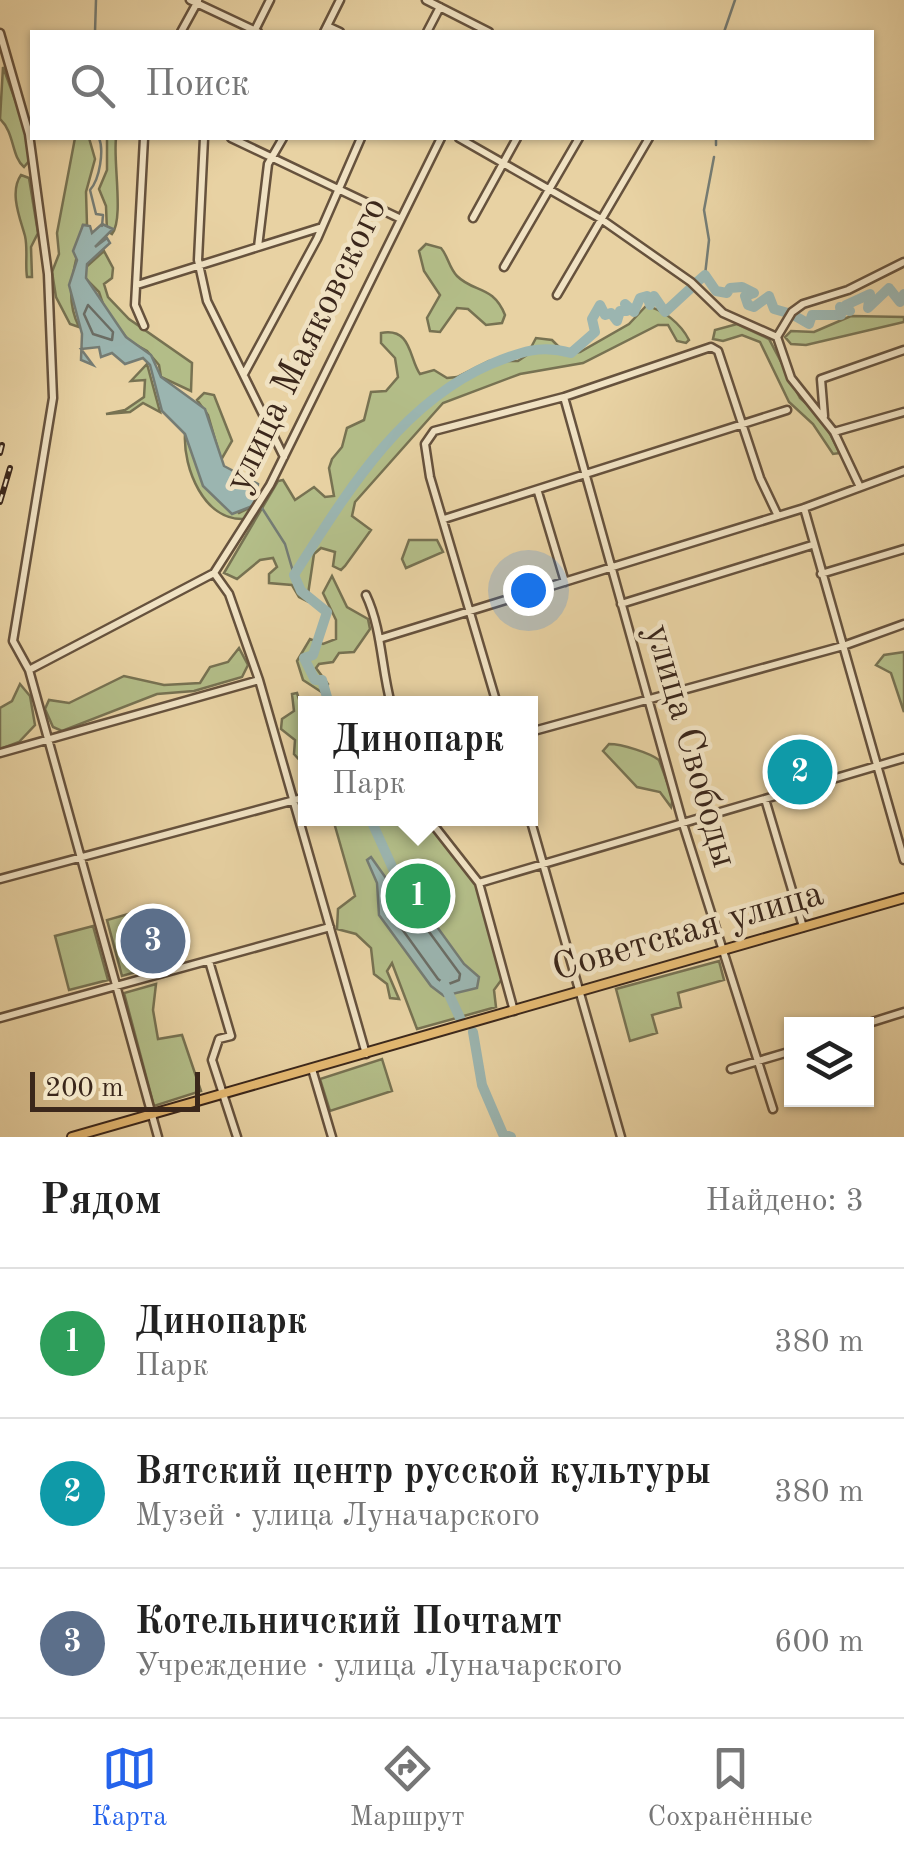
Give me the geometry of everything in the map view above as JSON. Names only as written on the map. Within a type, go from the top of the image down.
[{"type":"main road","name":"Советская улица","points":[[366,1054],[904,898]]},
{"type":"main road","points":[[72,1137],[366,1054]]},
{"type":"street","points":[[257,30],[270,0]]},
{"type":"street","points":[[326,29],[340,0]]},
{"type":"street","points":[[426,0],[485,30]]},
{"type":"street","points":[[182,30],[195,1],[252,30]]},
{"type":"street","points":[[427,30],[440,7]]},
{"type":"street","points":[[0,33],[29,134],[50,299],[53,413],[40,458],[13,632],[16,652],[28,670],[49,740],[158,1137]]},
{"type":"street","points":[[144,140],[134,305],[144,326]]},
{"type":"street","points":[[204,140],[199,266],[207,301],[284,457]]},
{"type":"street","points":[[236,140],[400,219]]},
{"type":"street","points":[[258,247],[263,192],[282,140]]},
{"type":"street","points":[[243,375],[360,140]]},
{"type":"street","name":"улица Маяковского","points":[[214,574],[256,513],[440,140]]},
{"type":"street","points":[[463,140],[601,219],[650,252],[724,313],[777,336],[790,378],[834,432],[859,485]]},
{"type":"street","points":[[473,218],[516,140]]},
{"type":"street","points":[[504,267],[578,140]]},
{"type":"street","points":[[557,295],[648,140]]},
{"type":"street","points":[[136,285],[319,228]]},
{"type":"street","points":[[777,336],[797,308],[904,262]]},
{"type":"street","points":[[495,696],[425,444],[434,431],[564,396],[696,350],[718,350],[760,478],[778,516]]},
{"type":"street","points":[[824,417],[822,379],[904,350]]},
{"type":"street","name":"улица Свободы","points":[[564,396],[683,824],[755,1062],[773,1109]]},
{"type":"street","points":[[444,520],[787,410]]},
{"type":"street","points":[[834,432],[904,412]]},
{"type":"street","points":[[379,638],[804,508],[904,471]]},
{"type":"street","points":[[538,492],[565,582]]},
{"type":"street","points":[[804,508],[904,860]]},
{"type":"street","points":[[620,604],[812,545]]},
{"type":"street","points":[[821,574],[904,549]]},
{"type":"street","points":[[28,670],[214,574],[228,594],[259,680],[298,814]]},
{"type":"street","points":[[366,595],[390,696]]},
{"type":"street","points":[[538,730],[843,646],[904,624]]},
{"type":"street","points":[[0,754],[259,680]]},
{"type":"street","points":[[479,883],[904,758]]},
{"type":"street","points":[[0,879],[298,799]]},
{"type":"street","points":[[765,799],[803,927]]},
{"type":"street","points":[[301,826],[366,1054]]},
{"type":"street","points":[[434,826],[479,883],[514,1011]]},
{"type":"street","points":[[532,826],[620,1137]]},
{"type":"street","points":[[0,1018],[330,927]]},
{"type":"street","points":[[209,962],[231,1036],[219,1040],[212,1060],[237,1137]]},
{"type":"street","points":[[874,1021],[904,1012]]},
{"type":"street","points":[[731,1068],[784,1053]]},
{"type":"street","points":[[312,1069],[332,1137]]},
{"type":"green space","points":[[3,67],[28,135],[29,161],[24,167],[0,119]]},
{"type":"green space","points":[[75,140],[90,140],[95,159],[86,192],[87,225],[83,225],[71,288],[79,327],[70,324],[56,297],[52,272],[59,254],[57,233]]},
{"type":"green space","points":[[107,140],[116,140],[117,216],[112,234],[107,231],[106,206],[99,189],[107,170]]},
{"type":"green space","points":[[21,175],[29,178],[38,233],[31,247],[32,277],[27,277],[26,241],[16,197]]},
{"type":"green space","points":[[426,244],[441,248],[457,276],[495,299],[505,315],[502,323],[486,325],[468,309],[457,308],[440,332],[430,331],[427,318],[440,295],[424,271],[419,251]]},
{"type":"green space","points":[[104,251],[113,268],[112,278],[104,284],[108,297],[129,319],[192,363],[191,391],[161,377],[159,365],[147,351],[129,341],[105,310],[99,292],[85,278],[85,268]]},
{"type":"green space","points":[[646,306],[671,318],[689,340],[677,341],[668,325],[658,325],[583,363],[520,374],[443,403],[355,502],[352,516],[371,530],[345,566],[341,570],[333,566],[335,552],[321,548],[314,554],[307,601],[299,597],[292,585],[269,583],[269,574],[277,567],[273,558],[260,560],[237,579],[224,573],[278,481],[283,480],[295,500],[314,487],[325,497],[334,496],[329,468],[342,447],[347,428],[364,420],[371,392],[386,391],[398,377],[395,358],[381,343],[381,333],[391,332],[404,339],[420,374],[434,370],[447,378],[457,377],[489,361],[518,361],[527,355],[536,338],[552,340],[566,354],[580,352],[629,324]]},
{"type":"green space","points":[[851,316],[904,317],[904,322],[806,345],[791,344],[785,337],[791,331],[814,332]]},
{"type":"green space","points":[[737,324],[769,339],[800,398],[821,417],[840,453],[833,454],[813,424],[789,402],[760,342],[742,335],[723,341],[713,339],[715,330]]},
{"type":"green space","points":[[147,364],[160,412],[143,403],[130,412],[106,414],[125,410],[144,397],[145,380],[131,381]]},
{"type":"green space","points":[[204,393],[214,395],[232,441],[221,460],[208,415],[197,400]]},
{"type":"green space","points":[[185,434],[200,472],[239,513],[255,505],[244,519],[230,517],[207,502],[192,476]]},
{"type":"green space","points":[[409,540],[437,540],[443,552],[406,568],[402,559]]},
{"type":"green space","points":[[332,576],[347,607],[368,619],[370,629],[354,652],[339,653],[333,662],[316,668],[328,684],[323,693],[303,680],[297,661],[310,639],[323,644],[336,639],[336,620],[323,593]]},
{"type":"green space","points":[[239,648],[248,665],[242,677],[194,691],[157,694],[62,731],[53,727],[45,709],[49,700],[69,703],[124,676],[164,685],[200,683],[210,667],[228,662]]},
{"type":"green space","points":[[904,652],[904,712],[891,673],[876,665],[884,655]]},
{"type":"green space","points":[[20,684],[30,696],[35,725],[19,742],[0,749],[0,708],[12,701]]},
{"type":"green space","points":[[292,694],[298,696],[298,758],[294,754],[295,740],[281,729],[282,719],[294,711]]},
{"type":"green space","points":[[609,744],[636,749],[659,760],[673,798],[671,807],[660,792],[637,787],[603,751]]},
{"type":"green space","points":[[335,826],[403,826],[412,830],[432,826],[479,889],[502,979],[494,990],[496,1007],[417,1029],[392,963],[387,971],[399,999],[390,998],[387,984],[374,974],[371,948],[356,934],[337,929],[338,909],[355,896]]},
{"type":"green space","points":[[135,912],[150,968],[122,976],[107,920]]},
{"type":"green space","points":[[93,926],[108,980],[69,990],[55,936]]},
{"type":"green space","points":[[719,961],[724,980],[678,993],[681,1007],[652,1015],[657,1033],[630,1041],[616,989]]},
{"type":"green space","points":[[156,984],[153,1010],[158,1039],[182,1035],[201,1091],[154,1106],[124,993]]},
{"type":"green space","points":[[382,1059],[392,1091],[330,1111],[320,1079]]},
{"type":"water","points":[[102,224],[113,229],[95,247],[107,238],[110,243],[87,264],[86,278],[126,337],[151,355],[161,377],[205,409],[224,466],[258,484],[255,505],[232,514],[203,486],[185,434],[162,411],[150,365],[143,358],[125,364],[112,353],[101,357],[99,347],[81,349],[82,334],[69,285],[77,260],[73,251],[83,225],[90,226],[92,233]]},
{"type":"water","points":[[371,857],[393,888],[419,902],[464,964],[479,977],[477,988],[444,996],[431,986],[379,915],[377,883],[367,860]]},
{"type":"waterway","points":[[95,30],[96,0]]},
{"type":"waterway","points":[[725,30],[735,0]]},
{"type":"waterway","points":[[99,140],[100,164],[90,190],[96,214],[103,215],[102,226]]},
{"type":"waterway","points":[[716,140],[716,145]]},
{"type":"waterway","points":[[705,275],[709,240],[704,210],[714,157]]},
{"type":"waterway","points":[[697,282],[705,275],[716,291],[727,293],[730,288],[742,287],[754,293],[745,296],[748,305],[754,307],[769,296],[774,309],[788,313]]},
{"type":"waterway","points":[[327,696],[322,680],[315,680],[304,658],[313,655],[327,612],[301,591],[294,575],[355,483],[402,427],[458,381],[491,364],[531,351],[571,353],[595,332],[592,319],[600,305],[605,315],[611,313],[617,321],[620,311],[627,311],[625,304],[634,312],[640,298],[647,296],[650,305],[654,296],[665,312],[691,288]]},
{"type":"waterway","points":[[795,316],[809,324],[812,315],[841,315],[840,307],[850,311],[846,305],[870,294],[868,308],[889,288],[900,302],[904,294]]},
{"type":"waterway","points":[[262,508],[285,544],[294,575]]},
{"type":"waterway","points":[[374,826],[409,904]]},
{"type":"waterway","points":[[444,984],[460,1018]]},
{"type":"waterway","points":[[473,1032],[482,1085],[503,1134],[511,1137]]},
{"type":"railway","points":[[0,453],[2,445]]},
{"type":"railway","points":[[0,502],[10,468]]},
{"type":"place","name":"Вятский центр русской культуры","points":[[800,772]]},
{"type":"place","name":"Динопарк","points":[[418,896]]},
{"type":"place","name":"Котельничский Почтамт","points":[[153,941]]}]
